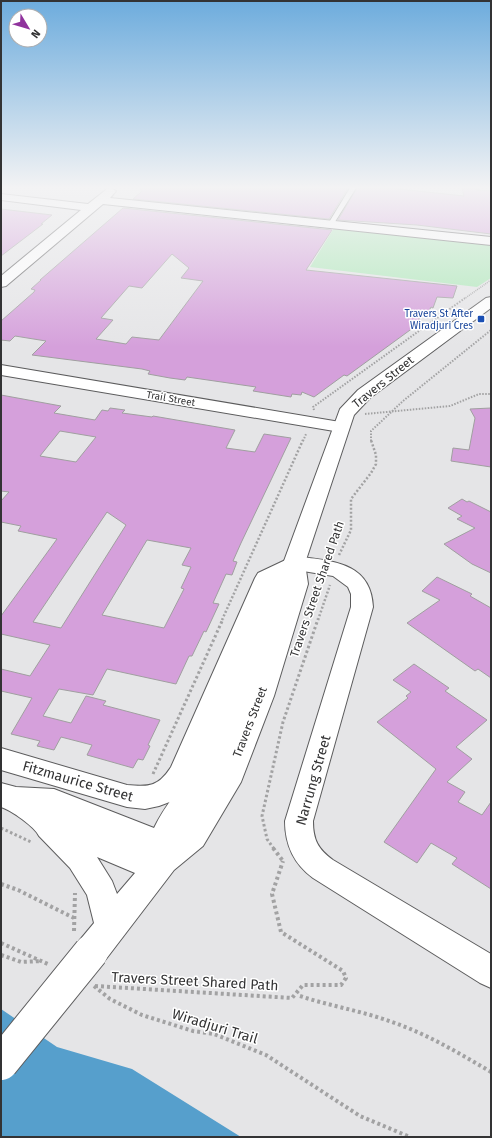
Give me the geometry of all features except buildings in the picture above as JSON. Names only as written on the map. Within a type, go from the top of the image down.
[{"type":"main road","name":"Travers Street","points":[[1,1062],[92,937],[163,860],[193,837],[230,774],[261,696],[297,584],[294,563],[343,420],[364,394],[491,301]]},
{"type":"main road","name":"Trail Street","points":[[1,370],[311,422],[343,420]]},
{"type":"main road","name":"Fitzmaurice Street","points":[[9,797],[54,801],[148,839],[163,860]]},
{"type":"main road","name":"Fitzmaurice Street","points":[[9,797],[37,831],[133,859],[163,860]]},
{"type":"main road","points":[[37,831],[81,858],[101,892],[92,937]]},
{"type":"street","points":[[1,283],[51,241]]},
{"type":"street","points":[[152,789],[168,791],[182,773],[266,578],[294,563]]},
{"type":"street","name":"Narrung Street","points":[[292,855],[299,821],[362,607],[362,591],[356,580],[346,573],[294,563]]},
{"type":"street","name":"Fitzmaurice Street","points":[[1,759],[127,796],[143,799],[152,789]]},
{"type":"street","points":[[292,855],[306,855],[322,869],[491,972]]},
{"type":"path","points":[[152,789],[311,422],[313,406],[491,280]]},
{"type":"path","name":"Travers Street Shared Path","points":[[95,986],[292,998],[304,985],[341,984],[346,978],[343,971],[281,932],[272,894],[292,855],[267,839],[262,816],[283,722],[335,570],[336,562],[350,532],[352,521],[349,509],[351,500],[376,464],[375,453],[371,443],[371,431],[390,413],[491,330]]},
{"type":"path","points":[[343,420],[455,405],[478,393],[491,394]]},
{"type":"path","points":[[1,828],[37,831]]},
{"type":"path","points":[[1,884],[18,890],[74,918],[92,937]]},
{"type":"path","points":[[74,884],[76,907],[74,918]]},
{"type":"path","points":[[1,955],[16,963],[25,964],[42,961]]},
{"type":"path","name":"Wiradjuri Trail","points":[[95,986],[110,999],[142,1015],[192,1031],[214,1034],[266,1055],[344,1107],[360,1116],[410,1137]]},
{"type":"path","points":[[300,996],[322,1004],[378,1017],[396,1024],[434,1040],[491,1072]]},
{"type":"green space","points":[[326,241],[463,241],[491,244],[491,278],[477,287],[310,267]]},
{"type":"water","points":[[1,1009],[57,1047],[132,1069],[241,1137],[1,1137]]},
{"type":"place","name":"Travers St After Wiradjuri Cres","points":[[481,319]]}]
